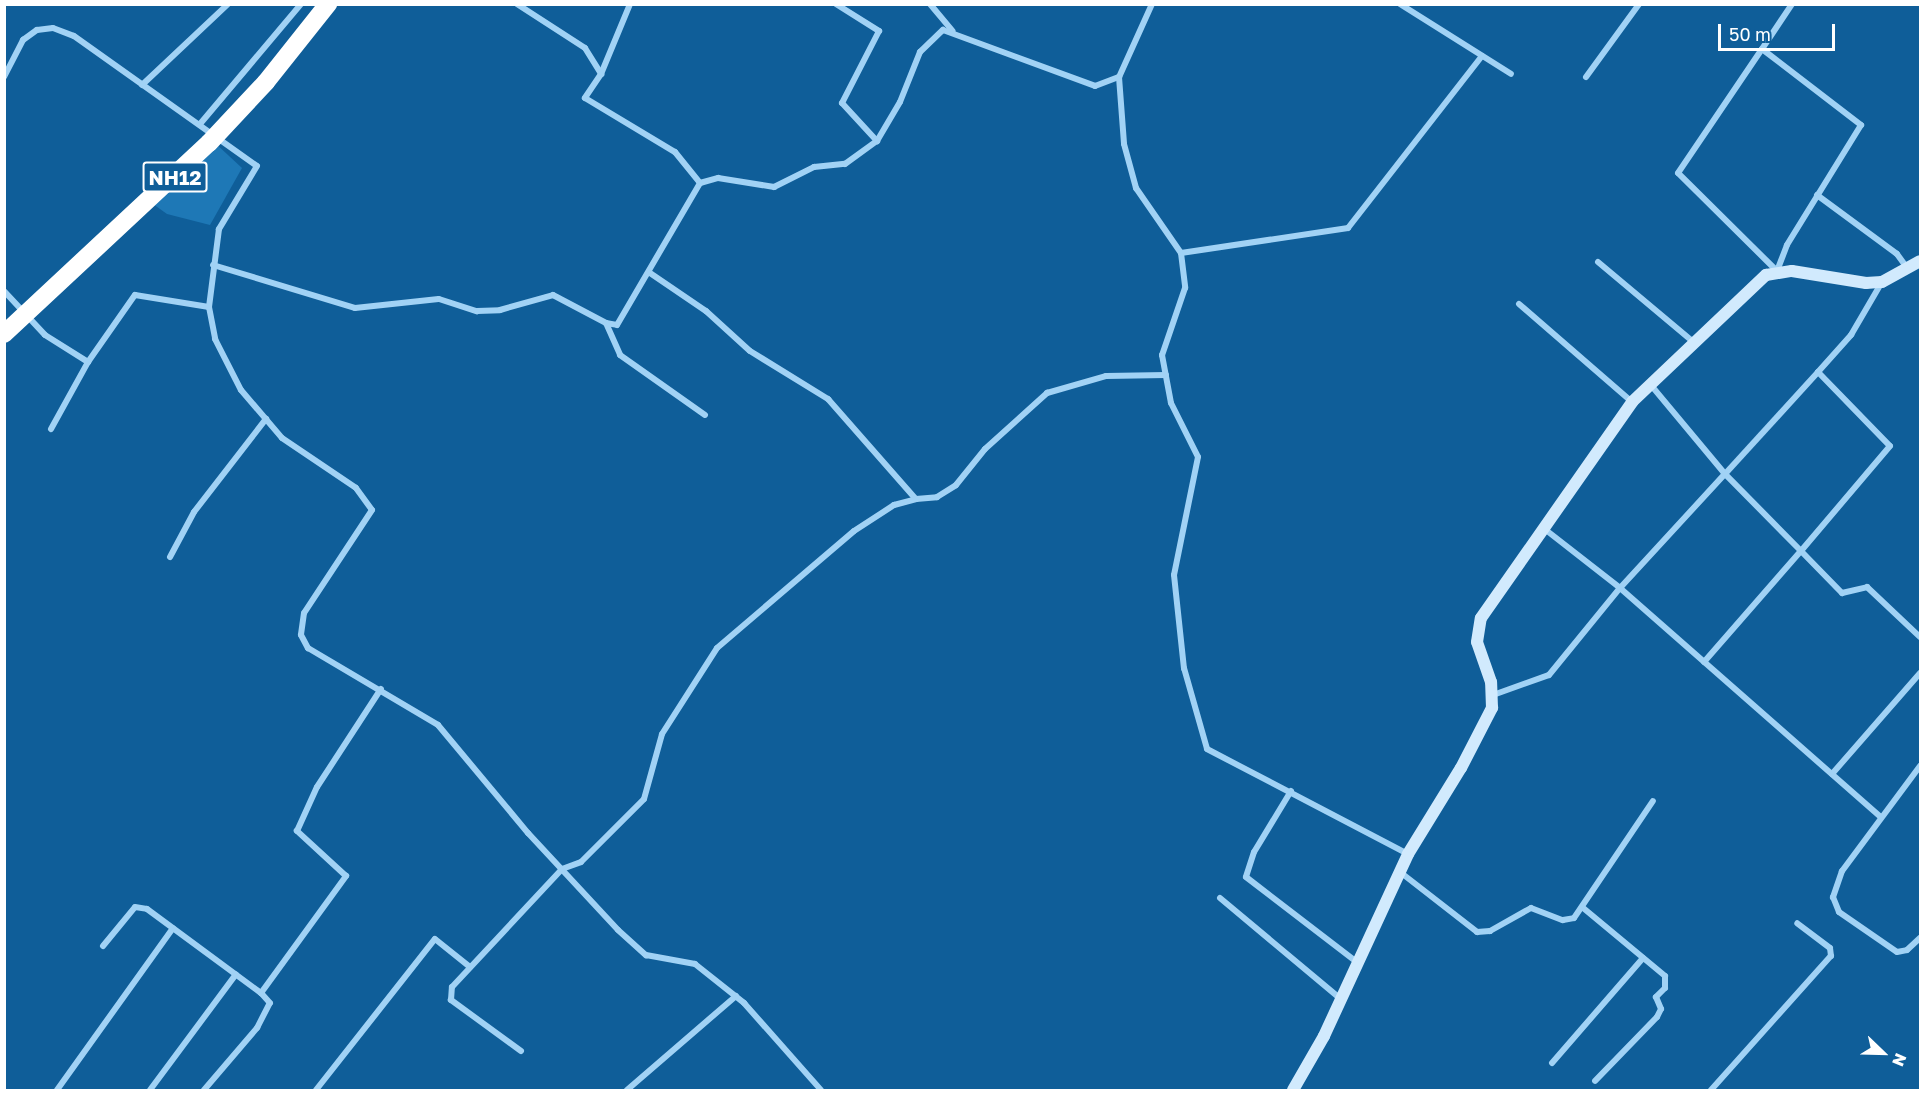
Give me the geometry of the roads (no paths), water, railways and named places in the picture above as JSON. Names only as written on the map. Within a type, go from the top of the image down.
[{"type":"highway","name":"NH12","points":[[4,334],[209,143],[266,82],[328,4]]},
{"type":"main road","points":[[1293,1090],[1341,999],[1408,854],[1471,750],[1492,708],[1493,694],[1477,642],[1477,631],[1482,618],[1542,527],[1632,402],[1692,341],[1755,283],[1777,271],[1882,282],[1920,261]]},
{"type":"street","points":[[142,85],[228,4]]},
{"type":"street","points":[[200,124],[249,71],[300,4]]},
{"type":"street","points":[[517,4],[585,48],[601,74]]},
{"type":"street","points":[[630,4],[601,74],[585,98],[675,152],[700,183]]},
{"type":"street","points":[[836,4],[879,31],[842,104],[877,141]]},
{"type":"street","points":[[930,4],[953,31]]},
{"type":"street","points":[[1152,4],[1119,77],[1124,144],[1137,188],[1181,254],[1185,288],[1162,355],[1172,403],[1198,457],[1174,575],[1184,668],[1207,749],[1408,854]]},
{"type":"street","points":[[1400,4],[1511,74]]},
{"type":"street","points":[[1586,77],[1639,4]]},
{"type":"street","points":[[1762,49],[1861,125],[1787,245],[1777,271],[1678,173],[1792,4]]},
{"type":"street","points":[[4,77],[23,40],[37,30],[53,28],[74,36],[257,166],[219,229],[209,307],[215,339],[241,390],[282,438],[356,488],[372,510],[304,613],[301,635],[308,648],[381,689],[438,725],[562,869],[646,955],[695,964],[736,996],[822,1090]]},
{"type":"street","points":[[213,265],[355,308],[439,299],[477,311],[500,310],[553,295],[606,323],[617,325],[650,273],[700,183],[718,178],[774,187],[814,167],[845,164],[877,141],[900,102],[920,52],[943,30],[953,31],[1095,86],[1119,77]]},
{"type":"street","points":[[1181,254],[1348,228],[1482,56]]},
{"type":"street","points":[[1817,195],[1897,254],[1907,269]]},
{"type":"street","points":[[1598,262],[1692,341]]},
{"type":"street","points":[[650,273],[706,311],[750,351],[828,399],[916,499]]},
{"type":"street","points":[[1493,694],[1549,675],[1620,588],[1851,335],[1882,282]]},
{"type":"street","points":[[4,291],[45,335],[88,362]]},
{"type":"street","points":[[51,429],[88,362],[135,295],[209,307]]},
{"type":"street","points":[[1519,304],[1632,402]]},
{"type":"street","points":[[606,323],[620,355],[705,415]]},
{"type":"street","points":[[1704,662],[1890,446],[1818,372]]},
{"type":"street","points":[[521,1051],[451,1000],[452,987],[562,869],[581,862],[644,799],[662,734],[717,648],[854,531],[894,505],[937,496],[956,485],[985,449],[1047,393],[1106,376],[1166,375]]},
{"type":"street","points":[[1650,384],[1725,474],[1842,593],[1867,587],[1920,637]]},
{"type":"street","points":[[170,557],[194,512],[266,419]]},
{"type":"street","points":[[1542,527],[1620,588],[1881,817]]},
{"type":"street","points":[[1832,774],[1920,673]]},
{"type":"street","points":[[261,993],[346,876],[297,831],[317,787],[381,689]]},
{"type":"street","points":[[1920,766],[1842,872],[1833,897],[1839,912],[1897,952],[1907,950],[1920,938]]},
{"type":"street","points":[[1291,791],[1254,852],[1246,877],[1358,963]]},
{"type":"street","points":[[1400,872],[1477,932],[1490,932],[1531,908],[1563,920],[1574,918],[1653,801]]},
{"type":"street","points":[[1220,898],[1341,999]]},
{"type":"street","points":[[103,946],[135,907],[147,909],[261,993],[270,1003],[257,1028],[204,1090]]},
{"type":"street","points":[[1582,907],[1665,976],[1665,988],[1656,997],[1661,1009],[1658,1017],[1595,1081]]},
{"type":"street","points":[[1711,1090],[1831,956],[1830,948],[1797,923]]},
{"type":"street","points":[[57,1090],[172,928]]},
{"type":"street","points":[[316,1090],[435,939],[470,967]]},
{"type":"street","points":[[1552,1063],[1643,958]]},
{"type":"street","points":[[150,1090],[236,974]]},
{"type":"street","points":[[627,1090],[736,996]]}]
